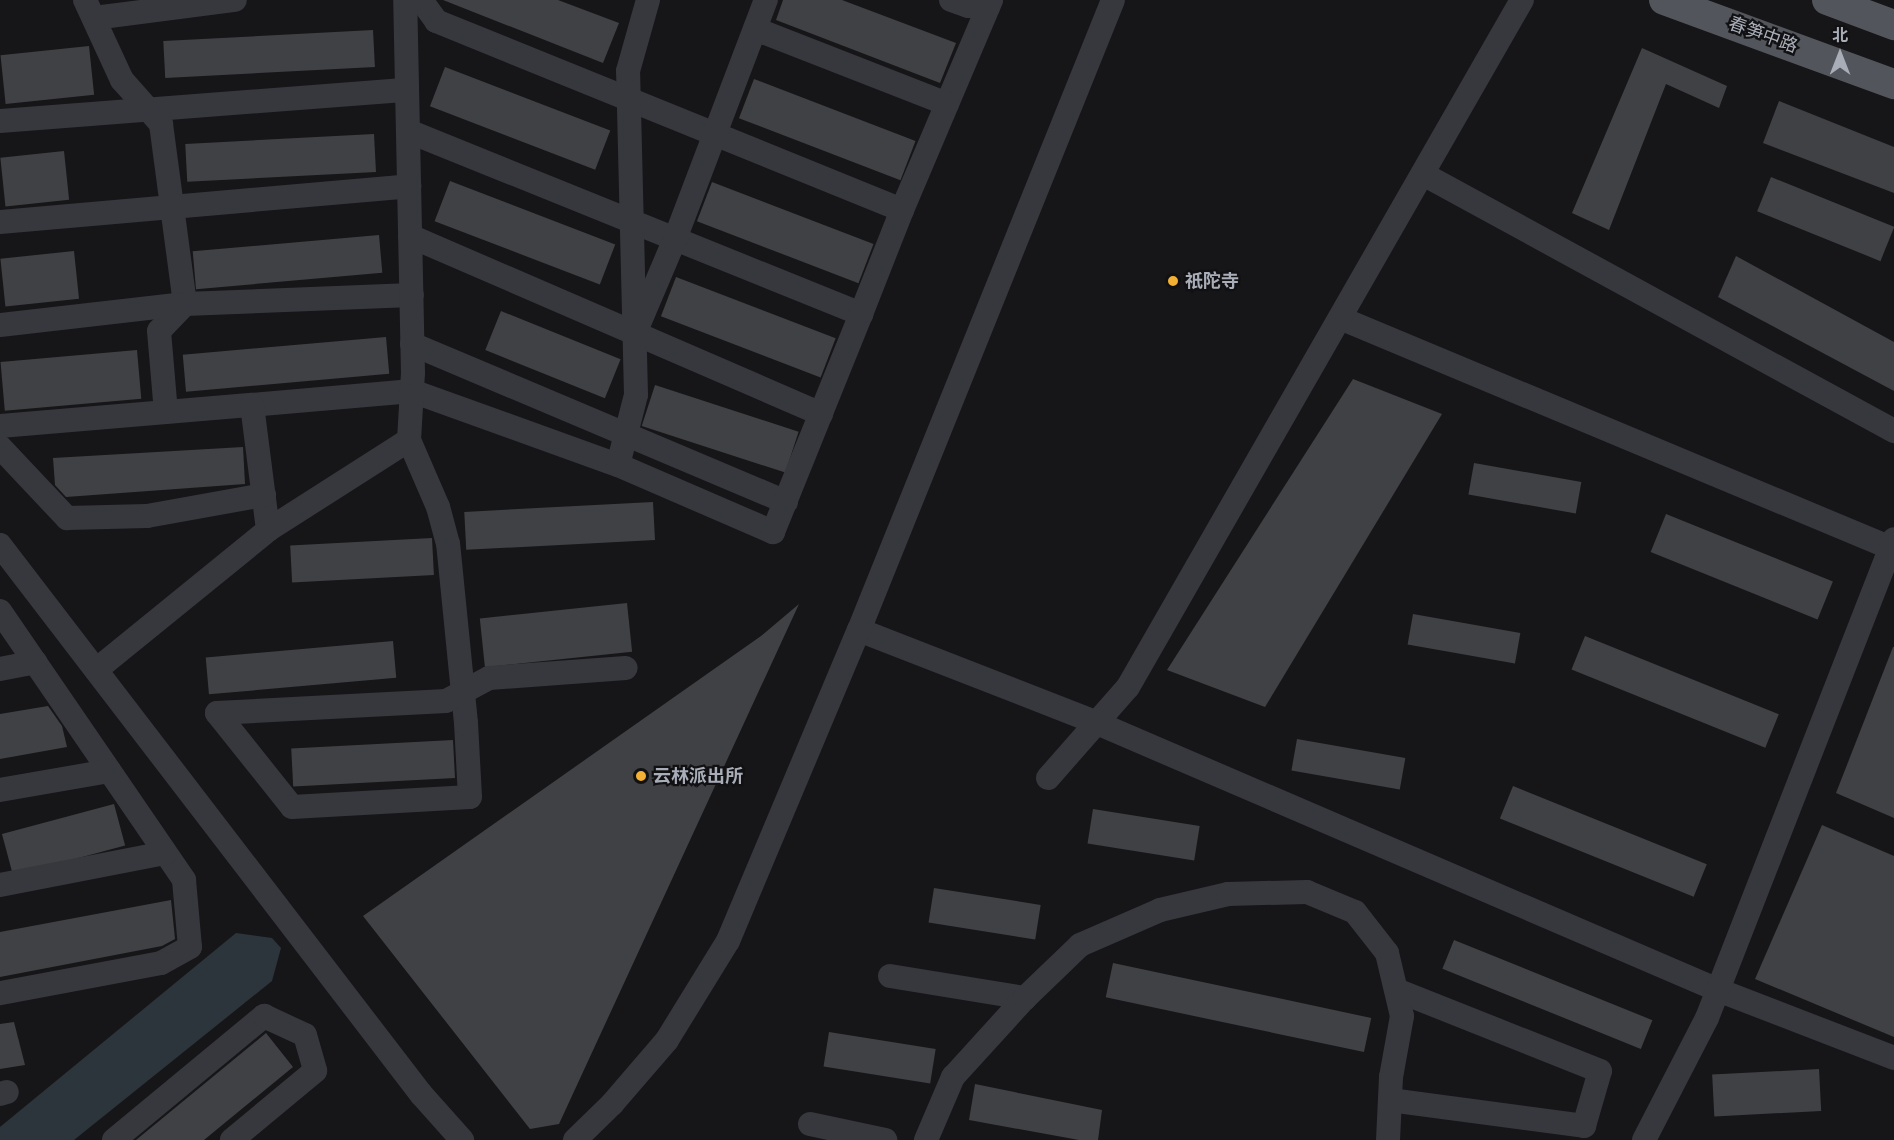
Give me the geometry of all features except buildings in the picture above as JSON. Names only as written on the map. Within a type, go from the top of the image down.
[{"type":"main road","name":"春笋中路","points":[[1664,0],[1894,84]]},
{"type":"main road","points":[[1827,0],[1894,25]]},
{"type":"street","points":[[185,304],[161,124],[122,80],[89,9],[235,0]]},
{"type":"street","points":[[405,0],[412,295],[412,391],[409,440],[438,507],[448,544],[463,692],[470,797],[292,807],[217,713],[446,701],[463,692],[489,678],[626,668]]},
{"type":"street","points":[[421,0],[436,21],[902,210]]},
{"type":"street","points":[[618,465],[636,395],[628,71],[648,0]]},
{"type":"street","points":[[635,334],[675,239],[766,0]]},
{"type":"street","points":[[0,426],[412,391],[618,465],[773,532],[902,210],[989,4],[968,6],[951,0]]},
{"type":"street","points":[[575,1140],[612,1104],[667,1040],[728,941],[859,630],[1113,0]]},
{"type":"street","points":[[1048,778],[1128,687],[1522,0]]},
{"type":"street","points":[[755,29],[947,104]]},
{"type":"street","points":[[0,121],[407,90]]},
{"type":"street","points":[[408,130],[861,314]]},
{"type":"street","points":[[1423,174],[1894,431]]},
{"type":"street","points":[[0,222],[409,186]]},
{"type":"street","points":[[410,236],[821,414]]},
{"type":"street","points":[[0,325],[185,304],[412,295]]},
{"type":"street","points":[[166,412],[159,331],[185,304]]},
{"type":"street","points":[[1340,318],[1892,543],[1707,1018],[1644,1140]]},
{"type":"street","points":[[412,344],[786,501]]},
{"type":"street","points":[[252,405],[268,530]]},
{"type":"street","points":[[96,670],[268,530],[409,440]]},
{"type":"street","points":[[0,447],[67,518],[147,516],[264,495]]},
{"type":"street","points":[[1,548],[421,1094],[462,1140]]},
{"type":"street","points":[[0,611],[184,880],[190,947],[161,963],[0,993]]},
{"type":"street","points":[[859,630],[1097,723],[1718,990],[1894,1058]]},
{"type":"street","points":[[0,669],[35,662]]},
{"type":"street","points":[[0,790],[109,771]]},
{"type":"street","points":[[0,885],[165,853]]},
{"type":"street","points":[[926,1140],[953,1077],[1025,998],[1080,945],[1160,910],[1228,894],[1307,892],[1354,912],[1387,953],[1402,1016],[1390,1100],[1388,1140]]},
{"type":"street","points":[[890,976],[1025,998]]},
{"type":"street","points":[[1390,1100],[1584,1126],[1600,1071],[1396,990]]},
{"type":"street","points":[[114,1140],[264,1016],[305,1035],[315,1071],[232,1140]]},
{"type":"street","points":[[810,1124],[885,1140]]},
{"type":"shaded area","points":[[236,933],[272,938],[281,948],[272,981],[74,1140],[0,1140],[0,1127]]},
{"type":"place","name":"祇陀寺","points":[[1173,281]]},
{"type":"place","name":"云林派出所","points":[[641,776]]}]
